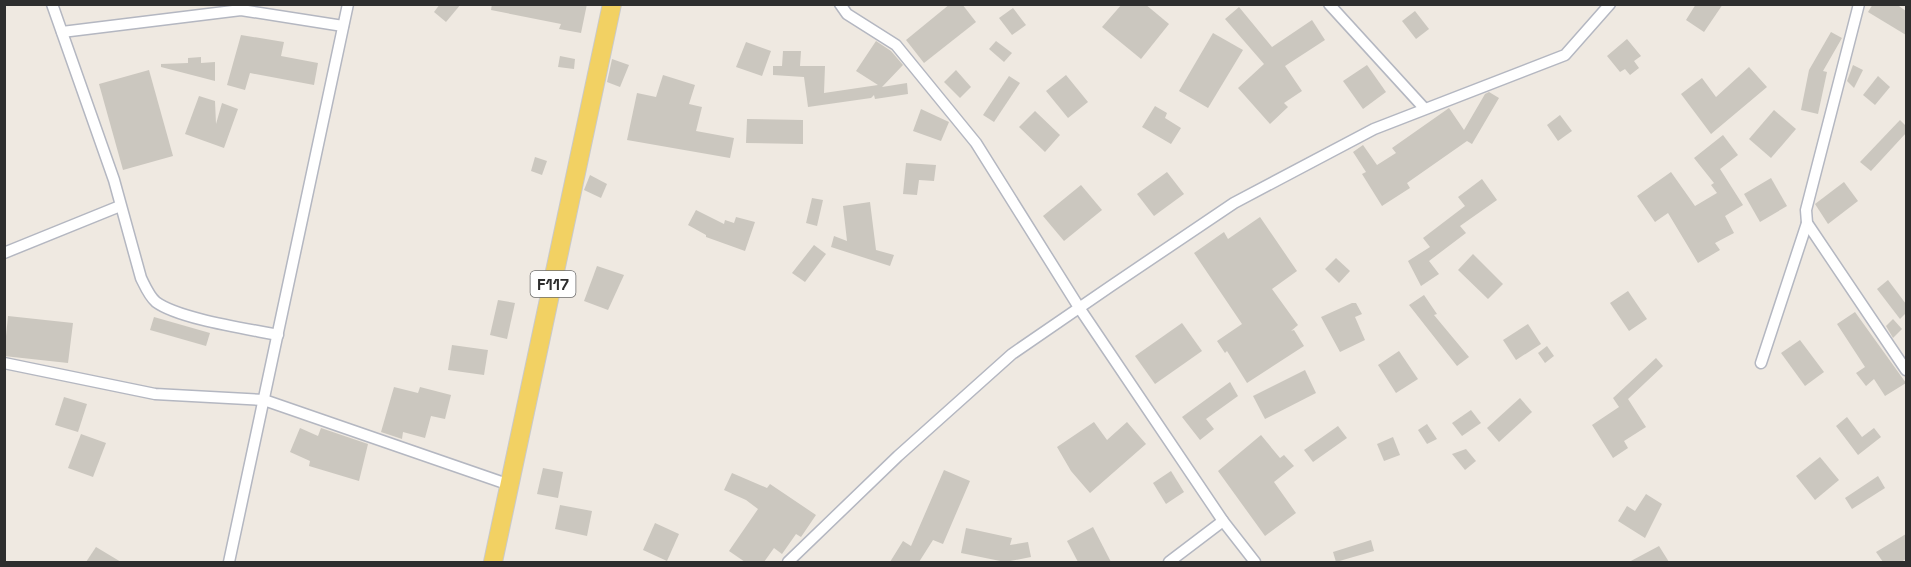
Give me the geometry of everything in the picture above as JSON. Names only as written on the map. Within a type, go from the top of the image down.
[{"type":"main road","name":"F117","points":[[494,562],[612,4]]},
{"type":"street","points":[[52,4],[120,206],[141,278],[157,302],[189,315],[278,335]]},
{"type":"street","points":[[229,562],[348,4]]},
{"type":"street","points":[[840,4],[847,14],[896,45],[976,142],[1080,309],[1223,521],[1255,562]]},
{"type":"street","points":[[1329,4],[1424,108]]},
{"type":"street","points":[[788,562],[898,456],[1012,354],[1234,203],[1374,129],[1565,56],[1610,4]]},
{"type":"street","points":[[1761,363],[1807,224],[1806,210],[1860,4]]},
{"type":"street","points":[[62,32],[241,10],[343,26]]},
{"type":"street","points":[[4,253],[120,206]]},
{"type":"street","points":[[1807,224],[1906,370]]},
{"type":"street","points":[[4,363],[155,394],[264,400],[510,485]]},
{"type":"street","points":[[1169,562],[1223,521]]},
{"type":"building","points":[[440,4],[461,4],[446,22],[434,12]]},
{"type":"building","points":[[492,4],[587,4],[581,33],[559,29],[561,24],[491,10]]},
{"type":"building","points":[[950,4],[962,4],[976,22],[924,63],[906,40]]},
{"type":"building","points":[[1122,4],[1145,4],[1169,24],[1141,59],[1102,27]]},
{"type":"building","points":[[1696,4],[1723,4],[1704,32],[1686,20]]},
{"type":"building","points":[[1873,4],[1896,4],[1906,11],[1906,35],[1868,12]]},
{"type":"building","points":[[1239,7],[1272,47],[1312,20],[1325,40],[1285,66],[1302,91],[1284,103],[1288,107],[1270,124],[1238,88],[1264,64],[1225,19]]},
{"type":"building","points":[[1013,8],[1026,25],[1012,35],[999,18]]},
{"type":"building","points":[[1415,11],[1429,29],[1416,39],[1402,21]]},
{"type":"building","points":[[1831,32],[1842,38],[1823,71],[1827,72],[1818,114],[1801,110],[1809,70]]},
{"type":"building","points":[[1213,33],[1243,50],[1208,108],[1179,91]]},
{"type":"building","points":[[241,35],[284,42],[281,56],[318,63],[314,85],[250,73],[245,90],[227,85]]},
{"type":"building","points":[[1627,39],[1641,56],[1634,61],[1639,68],[1630,75],[1625,69],[1620,72],[1607,56]]},
{"type":"building","points":[[876,41],[891,51],[903,65],[882,87],[907,83],[908,94],[875,99],[874,95],[871,98],[808,107],[804,77],[773,75],[773,66],[782,66],[783,51],[801,51],[800,66],[825,66],[824,93],[878,85],[856,71]]},
{"type":"building","points":[[996,41],[1012,53],[1004,62],[989,49]]},
{"type":"building","points":[[746,42],[771,51],[762,76],[736,67]]},
{"type":"building","points":[[560,56],[575,59],[574,69],[558,67]]},
{"type":"building","points":[[201,57],[201,63],[215,62],[215,81],[161,67],[161,64],[188,63],[188,58]]},
{"type":"building","points":[[612,59],[629,65],[620,87],[607,82]]},
{"type":"building","points":[[1367,65],[1386,92],[1363,109],[1343,81]]},
{"type":"building","points":[[1853,65],[1863,70],[1854,88],[1847,81]]},
{"type":"building","points":[[1749,67],[1767,87],[1711,134],[1681,94],[1702,78],[1716,97]]},
{"type":"building","points":[[149,70],[173,156],[123,170],[99,84]]},
{"type":"building","points":[[956,70],[971,87],[960,98],[944,82]]},
{"type":"building","points":[[663,75],[695,85],[689,104],[702,107],[696,131],[734,138],[730,158],[627,140],[637,93],[656,97]]},
{"type":"building","points":[[1066,75],[1088,102],[1068,118],[1046,91]]},
{"type":"building","points":[[1009,76],[1020,83],[994,122],[983,115]]},
{"type":"building","points":[[1878,76],[1890,87],[1875,105],[1863,95]]},
{"type":"building","points":[[1489,92],[1499,98],[1472,144],[1467,141],[1407,183],[1410,188],[1382,206],[1362,174],[1366,172],[1353,152],[1363,145],[1377,165],[1396,153],[1392,148],[1449,108],[1464,130],[1485,94]]},
{"type":"building","points":[[199,96],[215,101],[216,124],[222,103],[238,109],[224,148],[185,134]]},
{"type":"building","points":[[1155,106],[1167,113],[1165,118],[1181,128],[1171,144],[1142,127]]},
{"type":"building","points":[[921,109],[949,122],[941,141],[913,131]]},
{"type":"building","points":[[1774,110],[1796,129],[1771,158],[1749,139]]},
{"type":"building","points":[[1035,111],[1060,135],[1045,152],[1019,127]]},
{"type":"building","points":[[1560,115],[1572,131],[1558,141],[1547,125]]},
{"type":"building","points":[[747,119],[803,120],[803,144],[746,143]]},
{"type":"building","points":[[1900,120],[1906,126],[1906,133],[1871,171],[1860,162]]},
{"type":"building","points":[[1723,135],[1738,155],[1720,169],[1743,205],[1725,216],[1734,233],[1715,243],[1720,250],[1698,263],[1668,213],[1655,222],[1637,196],[1671,172],[1695,206],[1717,193],[1711,185],[1714,183],[1694,158]]},
{"type":"building","points":[[535,157],[547,161],[542,175],[531,171]]},
{"type":"building","points":[[906,163],[936,165],[934,181],[919,180],[917,195],[903,194]]},
{"type":"building","points":[[1167,172],[1184,194],[1154,216],[1137,194]]},
{"type":"building","points":[[590,175],[607,184],[601,198],[584,190]]},
{"type":"building","points":[[1771,178],[1787,206],[1760,222],[1744,194]]},
{"type":"building","points":[[1482,179],[1497,200],[1460,226],[1466,233],[1429,261],[1439,274],[1421,286],[1408,261],[1430,247],[1423,238],[1465,206],[1458,197]]},
{"type":"building","points":[[1844,182],[1858,201],[1828,224],[1815,204]]},
{"type":"building","points":[[1081,185],[1102,210],[1064,241],[1043,216]]},
{"type":"building","points":[[812,198],[823,200],[817,226],[806,223]]},
{"type":"building","points":[[870,202],[876,250],[894,255],[890,266],[831,247],[834,236],[847,241],[843,206]]},
{"type":"building","points":[[696,210],[724,224],[725,220],[734,223],[736,217],[755,222],[745,251],[706,237],[688,225]]},
{"type":"building","points":[[1260,217],[1297,271],[1272,289],[1298,325],[1291,331],[1294,330],[1304,346],[1247,383],[1227,351],[1225,353],[1217,341],[1242,324],[1194,253],[1224,232],[1228,239]]},
{"type":"building","points":[[814,245],[826,254],[805,282],[792,273]]},
{"type":"building","points":[[1473,254],[1503,284],[1488,299],[1458,270]]},
{"type":"building","points":[[1336,258],[1350,271],[1339,283],[1325,269]]},
{"type":"building","points":[[597,266],[624,275],[608,310],[584,301]]},
{"type":"building","points":[[1888,280],[1906,304],[1906,313],[1900,319],[1877,289]]},
{"type":"building","points":[[1628,291],[1647,319],[1629,331],[1610,303]]},
{"type":"building","points":[[1424,295],[1437,314],[1434,315],[1469,357],[1457,366],[1409,305]]},
{"type":"building","points":[[498,300],[515,303],[507,339],[490,335]]},
{"type":"building","points":[[1356,303],[1362,314],[1355,317],[1365,340],[1340,352],[1321,317]]},
{"type":"building","points":[[1855,312],[1906,383],[1885,396],[1874,379],[1866,386],[1856,373],[1865,367],[1837,324]]},
{"type":"building","points":[[8,316],[73,323],[68,363],[4,356]]},
{"type":"building","points":[[154,317],[210,333],[206,346],[150,330]]},
{"type":"building","points":[[1893,319],[1902,329],[1893,338],[1886,326]]},
{"type":"building","points":[[1182,323],[1202,351],[1155,384],[1135,356]]},
{"type":"building","points":[[1528,324],[1541,344],[1516,360],[1503,340]]},
{"type":"building","points":[[1800,340],[1824,372],[1805,386],[1781,353]]},
{"type":"building","points":[[452,345],[488,350],[484,375],[448,370]]},
{"type":"building","points":[[1547,346],[1554,356],[1545,363],[1538,353]]},
{"type":"building","points":[[1399,351],[1418,379],[1396,393],[1378,365]]},
{"type":"building","points":[[1656,358],[1663,366],[1628,399],[1646,427],[1624,441],[1628,448],[1613,458],[1592,425],[1619,407],[1613,398]]},
{"type":"building","points":[[1305,370],[1316,393],[1265,419],[1253,396]]},
{"type":"building","points":[[1230,382],[1238,396],[1206,419],[1214,429],[1200,440],[1182,417]]},
{"type":"building","points":[[394,387],[418,393],[420,387],[451,395],[445,419],[431,416],[425,438],[403,432],[402,439],[381,432]]},
{"type":"building","points":[[64,397],[87,404],[78,432],[55,425]]},
{"type":"building","points":[[1520,398],[1532,412],[1499,442],[1487,428]]},
{"type":"building","points":[[1471,410],[1481,423],[1462,436],[1452,423]]},
{"type":"building","points":[[1847,417],[1862,437],[1874,428],[1881,437],[1858,455],[1836,426]]},
{"type":"building","points":[[1094,422],[1107,440],[1127,422],[1146,444],[1090,493],[1071,471],[1057,447]]},
{"type":"building","points":[[1427,424],[1437,439],[1427,444],[1418,430]]},
{"type":"building","points":[[1338,426],[1347,438],[1313,462],[1304,450]]},
{"type":"building","points":[[300,428],[318,436],[321,428],[368,444],[359,481],[309,466],[310,461],[290,452]]},
{"type":"building","points":[[81,434],[106,443],[93,477],[68,468]]},
{"type":"building","points":[[1261,435],[1280,458],[1284,455],[1294,466],[1274,482],[1296,513],[1265,536],[1218,471]]},
{"type":"building","points":[[1393,437],[1400,455],[1384,461],[1377,444]]},
{"type":"building","points":[[1466,449],[1476,461],[1465,470],[1452,454]]},
{"type":"building","points":[[1820,457],[1839,480],[1815,500],[1796,476]]},
{"type":"building","points":[[543,468],[563,472],[558,498],[537,494]]},
{"type":"building","points":[[944,470],[970,481],[943,544],[933,540],[919,562],[890,562],[903,541],[911,546]]},
{"type":"building","points":[[1171,471],[1184,492],[1166,504],[1153,483]]},
{"type":"building","points":[[732,473],[767,488],[770,484],[816,515],[801,537],[796,534],[782,554],[774,548],[764,562],[745,562],[729,551],[758,509],[746,500],[724,490]]},
{"type":"building","points":[[1878,476],[1885,488],[1852,509],[1845,498]]},
{"type":"building","points":[[1646,494],[1662,504],[1645,538],[1618,521],[1627,506],[1635,511]]},
{"type":"building","points":[[560,505],[592,511],[587,536],[555,529]]},
{"type":"building","points":[[655,523],[679,534],[667,561],[643,550]]},
{"type":"building","points":[[1093,527],[1111,562],[1078,562],[1067,541]]},
{"type":"building","points":[[966,528],[1012,538],[1010,545],[1028,542],[1031,557],[1005,562],[961,553]]},
{"type":"building","points":[[1906,534],[1906,559],[1901,562],[1883,562],[1876,552]]},
{"type":"building","points":[[1371,540],[1374,551],[1336,562],[1333,552]]},
{"type":"building","points":[[1659,546],[1669,562],[1629,562]]},
{"type":"building","points":[[96,547],[121,562],[86,562]]}]
